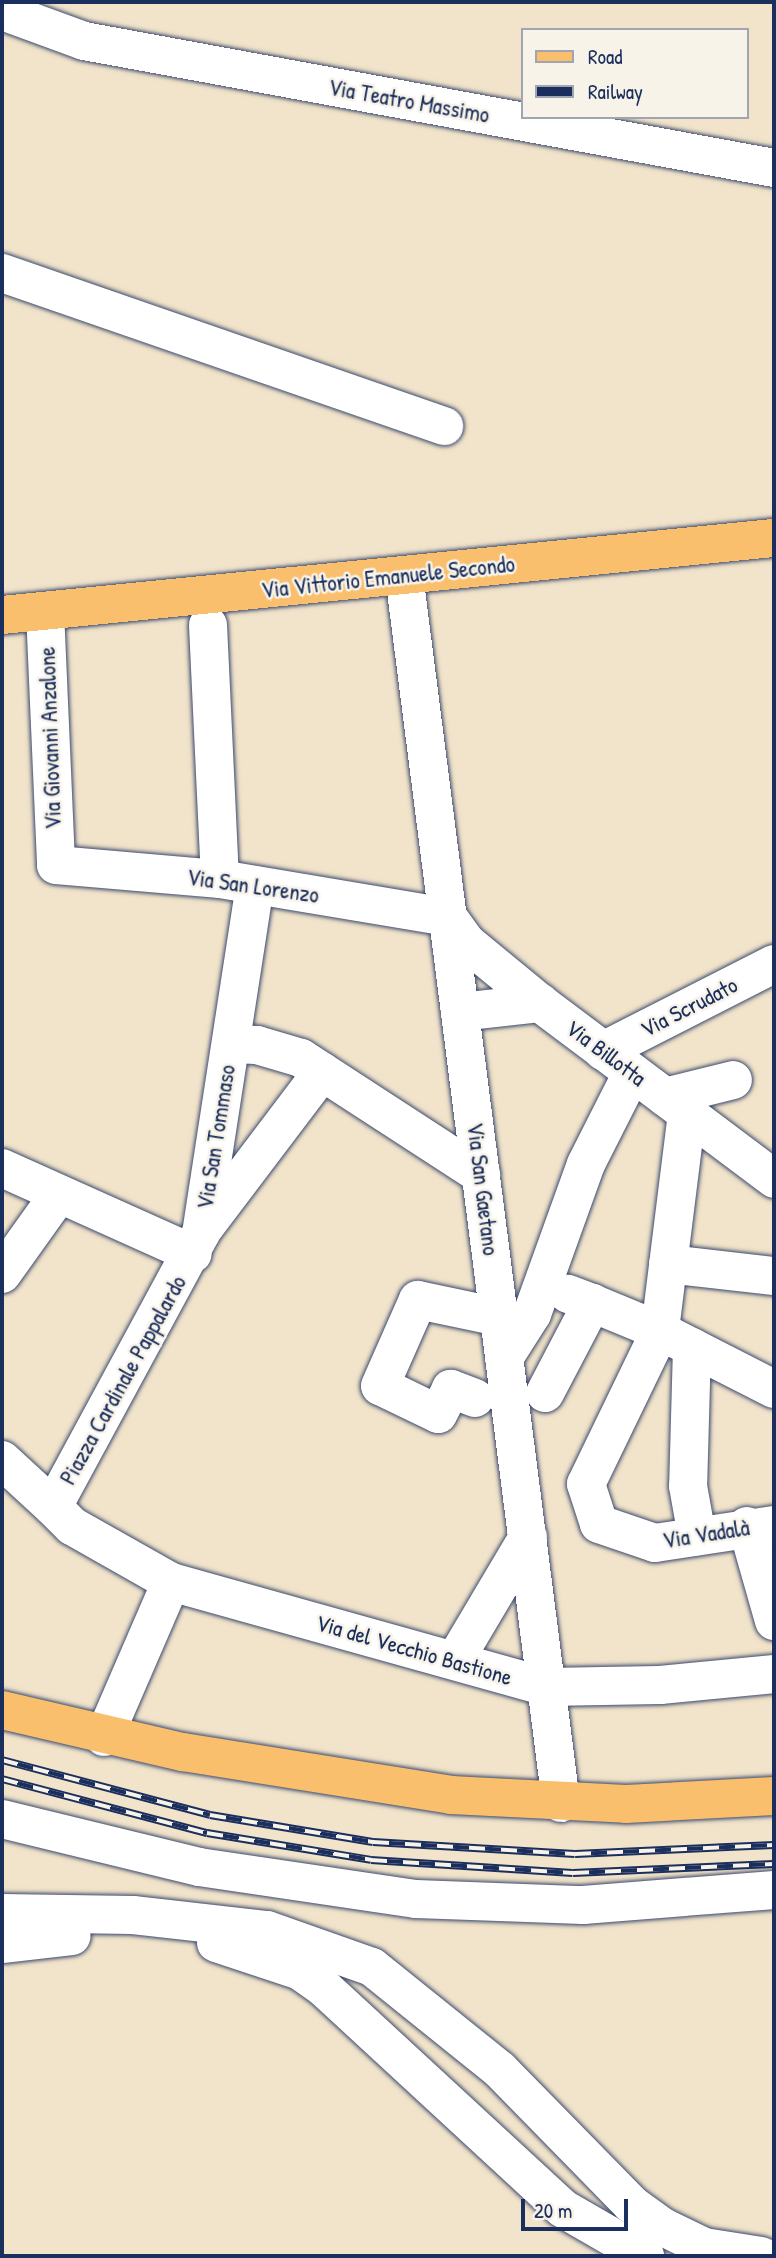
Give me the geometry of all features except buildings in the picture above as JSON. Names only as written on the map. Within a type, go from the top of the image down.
[{"type":"main road","name":"Via Vittorio Emanuele Secondo","points":[[2,615],[774,538]]},
{"type":"main road","points":[[2,1710],[104,1737],[451,1795],[561,1803],[698,1802],[774,1796]]},
{"type":"street","name":"Via Teatro Massimo","points":[[2,11],[85,41],[774,168]]},
{"type":"street","points":[[2,273],[444,426]]},
{"type":"street","name":"Via San Gaetano","points":[[404,575],[561,1803]]},
{"type":"street","name":"Via Giovanni Anzalone","points":[[45,611],[56,865]]},
{"type":"street","name":"Via San Tommaso","points":[[197,1243],[231,1044],[237,882],[208,625]]},
{"type":"street","name":"Via San Lorenzo","points":[[56,865],[237,882],[448,917]]},
{"type":"street","name":"Via Billotta","points":[[448,917],[467,943],[540,1003],[774,1179]]},
{"type":"street","name":"Via Scrudato","points":[[618,1062],[774,964]]},
{"type":"street","points":[[460,1012],[540,1003]]},
{"type":"street","points":[[231,1044],[257,1045],[301,1058],[481,1175]]},
{"type":"street","points":[[504,1357],[532,1314],[586,1164],[618,1062]]},
{"type":"street","name":"Via San Tommaso","points":[[197,1243],[322,1072]]},
{"type":"street","points":[[697,1536],[688,1486],[669,1252],[676,1105],[733,1080]]},
{"type":"street","name":"Piazza Cardinale Pappalardo","points":[[2,1274],[30,1181],[197,1243],[62,1516],[2,1460]]},
{"type":"street","points":[[669,1252],[774,1276]]},
{"type":"street","points":[[542,1283],[676,1339],[774,1389]]},
{"type":"street","points":[[475,1398],[451,1389],[438,1414],[380,1386],[418,1300],[499,1317]]},
{"type":"street","points":[[545,1393],[592,1303]]},
{"type":"street","name":"Via Vadalà","points":[[676,1339],[644,1370],[586,1484],[599,1524],[655,1543],[760,1525]]},
{"type":"street","name":"Via del Vecchio Bastione","points":[[62,1516],[171,1582],[546,1687],[660,1685],[774,1674]]},
{"type":"street","points":[[760,1525],[774,1621]]},
{"type":"street","points":[[455,1660],[527,1538]]},
{"type":"street","points":[[104,1737],[171,1582]]},
{"type":"street","points":[[2,1819],[199,1867],[416,1899],[583,1905],[774,1890]]},
{"type":"street","points":[[2,1913],[133,1915],[231,1924],[267,1930],[372,1967],[500,2070],[631,2204],[663,2227],[704,2247],[761,2256]]},
{"type":"street","points":[[2,1944],[36,1937],[139,1932],[200,1939],[254,1953],[300,1972],[382,2039],[562,2207],[645,2256]]},
{"type":"railway","points":[[2,1760],[210,1815],[373,1842],[575,1854],[774,1845]]},
{"type":"railway","points":[[2,1779],[207,1833],[371,1860],[573,1873],[774,1864]]}]
